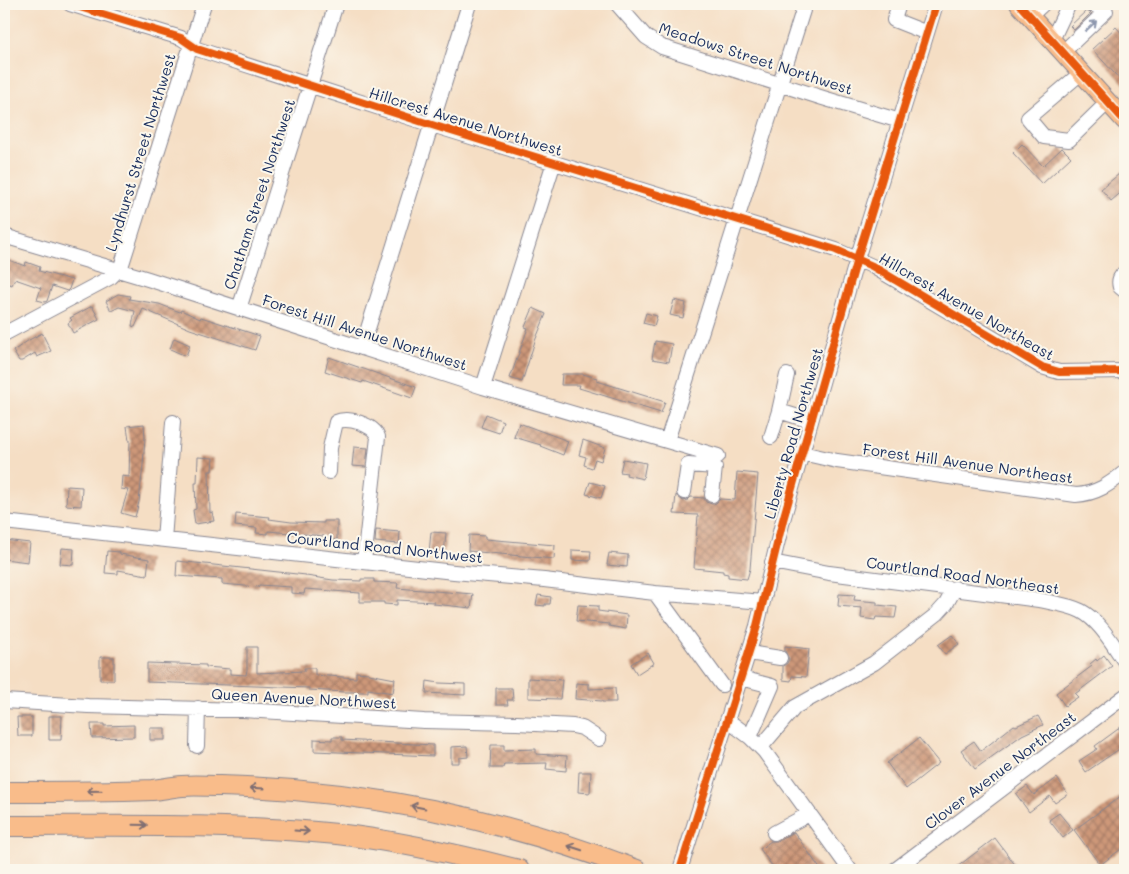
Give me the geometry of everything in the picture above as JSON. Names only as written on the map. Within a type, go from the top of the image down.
[{"type":"highway","points":[[4,792],[153,790],[193,786],[256,787],[329,794],[409,806],[489,823],[593,854],[638,870]]},
{"type":"highway","points":[[4,826],[86,824],[193,826],[313,832],[430,849],[519,870]]},
{"type":"main road","points":[[1030,8],[1057,46],[1125,121]]},
{"type":"street","name":"Hillcrest Avenue Northwest","points":[[70,4],[181,38],[197,49],[310,86],[836,250],[857,259]]},
{"type":"street","name":"Lyndhurst Street Northwest","points":[[4,334],[85,292],[118,271],[123,262],[204,4]]},
{"type":"street","name":"Chatham Street Northwest","points":[[239,309],[336,4]]},
{"type":"street","points":[[362,348],[469,4]]},
{"type":"street","name":"Meadows Street Northwest","points":[[617,4],[646,37],[654,43],[900,121]]},
{"type":"street","points":[[667,441],[805,4]]},
{"type":"street","points":[[899,4],[894,20],[927,33]]},
{"type":"street","name":"Liberty Road Northwest","points":[[680,870],[749,652],[811,420],[857,259],[936,4]]},
{"type":"street","points":[[1057,46],[1069,4]]},
{"type":"street","points":[[1057,46],[1106,11],[1092,4]]},
{"type":"street","points":[[1081,72],[1028,118],[1044,137],[1069,140],[1108,102]]},
{"type":"street","points":[[483,387],[554,162]]},
{"type":"street","name":"Forest Hill Avenue Northwest","points":[[4,236],[483,387],[667,441],[703,459],[718,456]]},
{"type":"street","name":"Hillcrest Avenue Northeast","points":[[857,259],[872,266],[1042,367],[1059,372],[1125,372]]},
{"type":"street","points":[[1125,272],[1119,283],[1120,287],[1125,291]]},
{"type":"street","points":[[770,437],[787,375]]},
{"type":"street","points":[[778,411],[811,420]]},
{"type":"street","points":[[329,472],[330,448],[336,422],[340,420],[353,422],[372,428],[376,432],[378,437],[364,562]]},
{"type":"street","points":[[164,540],[173,422]]},
{"type":"street","name":"Forest Hill Avenue Northeast","points":[[802,453],[837,461],[1076,495],[1095,492],[1125,472]]},
{"type":"street","points":[[684,492],[688,465],[703,459],[715,467],[712,494]]},
{"type":"street","name":"Courtland Road Northwest","points":[[4,522],[655,593],[763,602]]},
{"type":"street","name":"Courtland Road Northeast","points":[[772,562],[829,573],[955,588],[1039,600],[1072,607],[1083,612],[1097,623],[1125,662]]},
{"type":"street","points":[[761,747],[796,708],[874,663],[937,614],[946,604],[955,588]]},
{"type":"street","points":[[655,593],[722,685]]},
{"type":"street","points":[[749,652],[780,658]]},
{"type":"street","points":[[741,678],[772,686],[750,737]]},
{"type":"street","name":"Clover Avenue Northeast","points":[[895,870],[1125,696]]},
{"type":"street","name":"Queen Avenue Northwest","points":[[4,701],[88,706],[198,708],[424,721],[572,726],[582,728],[599,739]]},
{"type":"street","points":[[197,746],[198,708]]},
{"type":"street","points":[[727,720],[761,747],[850,870]]},
{"type":"street","points":[[774,832],[809,814]]},
{"type":"building","points":[[1086,11],[1091,13],[1074,30],[1070,26]]},
{"type":"building","points":[[1116,27],[1125,37],[1125,85],[1092,49]]},
{"type":"building","points":[[1022,144],[1043,166],[1062,148],[1071,157],[1042,184],[1013,153]]},
{"type":"building","points":[[1125,169],[1125,189],[1111,201],[1101,189]]},
{"type":"building","points":[[6,259],[25,266],[26,262],[40,267],[39,271],[72,280],[69,289],[67,291],[52,286],[47,301],[37,300],[41,288],[15,279],[12,285],[4,282]]},
{"type":"building","points":[[118,294],[130,296],[129,299],[159,304],[180,312],[181,310],[200,319],[201,317],[260,336],[255,350],[190,329],[143,309],[135,327],[132,326],[135,311],[119,307],[111,311],[106,301]]},
{"type":"building","points":[[674,300],[686,303],[683,318],[670,315]]},
{"type":"building","points":[[92,306],[99,319],[73,333],[68,323],[72,320],[70,318]]},
{"type":"building","points":[[533,308],[546,314],[522,382],[510,378],[528,328],[525,327]]},
{"type":"building","points":[[646,313],[657,316],[654,326],[643,323]]},
{"type":"building","points":[[42,333],[51,351],[37,357],[35,353],[19,361],[13,351]]},
{"type":"building","points":[[174,338],[190,345],[186,356],[170,349]]},
{"type":"building","points":[[655,341],[672,344],[669,362],[652,359]]},
{"type":"building","points":[[329,357],[416,387],[412,398],[363,381],[362,383],[325,371]]},
{"type":"building","points":[[562,374],[583,374],[597,378],[597,381],[665,402],[661,413],[579,388],[580,385],[561,385]]},
{"type":"building","points":[[486,414],[503,421],[499,433],[481,427]]},
{"type":"building","points":[[519,423],[568,441],[563,455],[541,445],[514,437]]},
{"type":"building","points":[[144,424],[143,465],[139,502],[135,517],[121,513],[128,490],[121,489],[122,476],[129,477],[130,440],[127,426]]},
{"type":"building","points":[[583,440],[605,448],[601,461],[595,459],[592,468],[584,465],[586,457],[579,455]]},
{"type":"building","points":[[354,447],[368,448],[366,467],[352,466]]},
{"type":"building","points":[[198,457],[213,458],[212,471],[209,471],[210,513],[212,512],[214,521],[195,524],[193,510],[196,509],[195,483],[197,483]]},
{"type":"building","points":[[623,459],[646,463],[643,479],[620,472]]},
{"type":"building","points":[[737,472],[758,474],[750,569],[747,579],[728,577],[728,574],[723,573],[723,571],[694,568],[698,515],[674,514],[676,495],[683,501],[691,497],[704,498],[706,502],[712,504],[720,499],[735,500]]},
{"type":"building","points":[[590,482],[605,486],[601,498],[586,494]]},
{"type":"building","points":[[67,486],[82,487],[81,506],[66,505]]},
{"type":"building","points":[[236,514],[270,517],[269,519],[291,522],[324,523],[324,521],[337,521],[337,540],[325,540],[324,536],[268,531],[268,534],[256,533],[257,528],[235,526]]},
{"type":"building","points":[[376,530],[400,532],[399,544],[375,542]]},
{"type":"building","points":[[431,532],[446,533],[444,555],[429,553]]},
{"type":"building","points":[[469,535],[485,536],[485,539],[555,545],[554,559],[468,551]]},
{"type":"building","points":[[4,540],[30,543],[28,562],[4,559]]},
{"type":"building","points":[[62,548],[74,549],[73,565],[60,564]]},
{"type":"building","points":[[572,550],[591,551],[590,561],[572,560]]},
{"type":"building","points":[[107,551],[149,559],[147,575],[118,570],[118,574],[105,573]]},
{"type":"building","points":[[609,553],[628,555],[627,567],[607,565]]},
{"type":"building","points":[[177,561],[306,575],[333,580],[361,581],[361,579],[374,579],[374,582],[398,583],[397,588],[473,594],[471,608],[434,604],[434,602],[397,600],[397,605],[384,604],[384,602],[360,602],[360,593],[305,589],[304,594],[291,593],[291,587],[222,584],[222,579],[176,576]]},
{"type":"building","points":[[839,594],[855,595],[854,600],[877,602],[877,605],[897,607],[895,618],[876,617],[875,620],[861,618],[862,608],[838,606]]},
{"type":"building","points":[[538,595],[551,597],[550,604],[545,604],[545,606],[536,605]]},
{"type":"building","points":[[578,605],[598,606],[598,611],[627,615],[626,629],[609,626],[609,624],[576,621]]},
{"type":"building","points":[[952,635],[959,644],[945,654],[938,645]]},
{"type":"building","points":[[785,646],[809,649],[806,677],[792,676],[791,681],[783,680],[783,666],[789,659]]},
{"type":"building","points":[[247,647],[257,647],[257,673],[305,671],[304,668],[315,668],[315,675],[356,678],[356,672],[369,673],[395,679],[393,693],[368,689],[368,692],[345,692],[309,690],[309,688],[147,682],[147,663],[206,665],[206,667],[230,669],[230,674],[246,675]]},
{"type":"building","points":[[648,653],[654,663],[637,674],[631,664]]},
{"type":"building","points":[[1104,655],[1112,666],[1075,694],[1078,697],[1065,706],[1056,693],[1092,666],[1090,664],[1096,659],[1097,661]]},
{"type":"building","points":[[100,657],[114,657],[114,680],[100,680]]},
{"type":"building","points":[[528,678],[562,680],[560,699],[528,698]]},
{"type":"building","points":[[427,681],[465,684],[465,695],[426,693]]},
{"type":"building","points":[[576,683],[589,684],[589,689],[615,688],[616,702],[575,699]]},
{"type":"building","points":[[496,688],[512,688],[513,700],[507,700],[508,705],[496,705]]},
{"type":"building","points":[[49,716],[62,716],[61,740],[49,740]]},
{"type":"building","points":[[1038,716],[1043,725],[1022,735],[975,769],[961,750],[974,741],[981,751],[1014,725],[1016,726]]},
{"type":"building","points":[[17,717],[32,717],[32,736],[18,736]]},
{"type":"building","points":[[91,724],[104,724],[104,726],[134,725],[134,737],[92,738]]},
{"type":"building","points":[[1125,724],[1125,745],[1086,772],[1079,761],[1097,749],[1095,746]]},
{"type":"building","points":[[150,728],[165,728],[165,740],[150,740]]},
{"type":"building","points":[[332,737],[342,737],[342,740],[433,745],[433,756],[314,751],[314,739],[332,740]]},
{"type":"building","points":[[919,738],[939,763],[906,789],[887,763]]},
{"type":"building","points":[[491,745],[504,745],[504,750],[536,749],[536,754],[567,756],[566,771],[546,769],[547,763],[504,764],[503,768],[490,768]]},
{"type":"building","points":[[467,746],[468,757],[459,758],[459,763],[451,763],[451,747]]},
{"type":"building","points":[[579,772],[591,772],[590,793],[578,792]]},
{"type":"building","points":[[1057,778],[1068,794],[1055,803],[1050,796],[1029,812],[1016,794],[1027,786],[1034,795]]},
{"type":"building","points":[[1125,793],[1125,846],[1100,865],[1074,830]]},
{"type":"building","points":[[1059,813],[1073,830],[1063,838],[1049,820]]},
{"type":"building","points":[[794,832],[821,870],[775,870],[760,849],[771,841],[778,841]]},
{"type":"building","points":[[995,838],[1019,870],[953,870]]},
{"type":"cycle path","points":[[70,4],[181,38],[197,49],[432,125],[836,250],[872,266],[1042,367],[1059,372],[1125,371]]},
{"type":"cycle path","points":[[680,870],[757,626],[783,520],[857,259],[936,4]]},
{"type":"cycle path","points":[[1019,4],[1125,121]]}]
